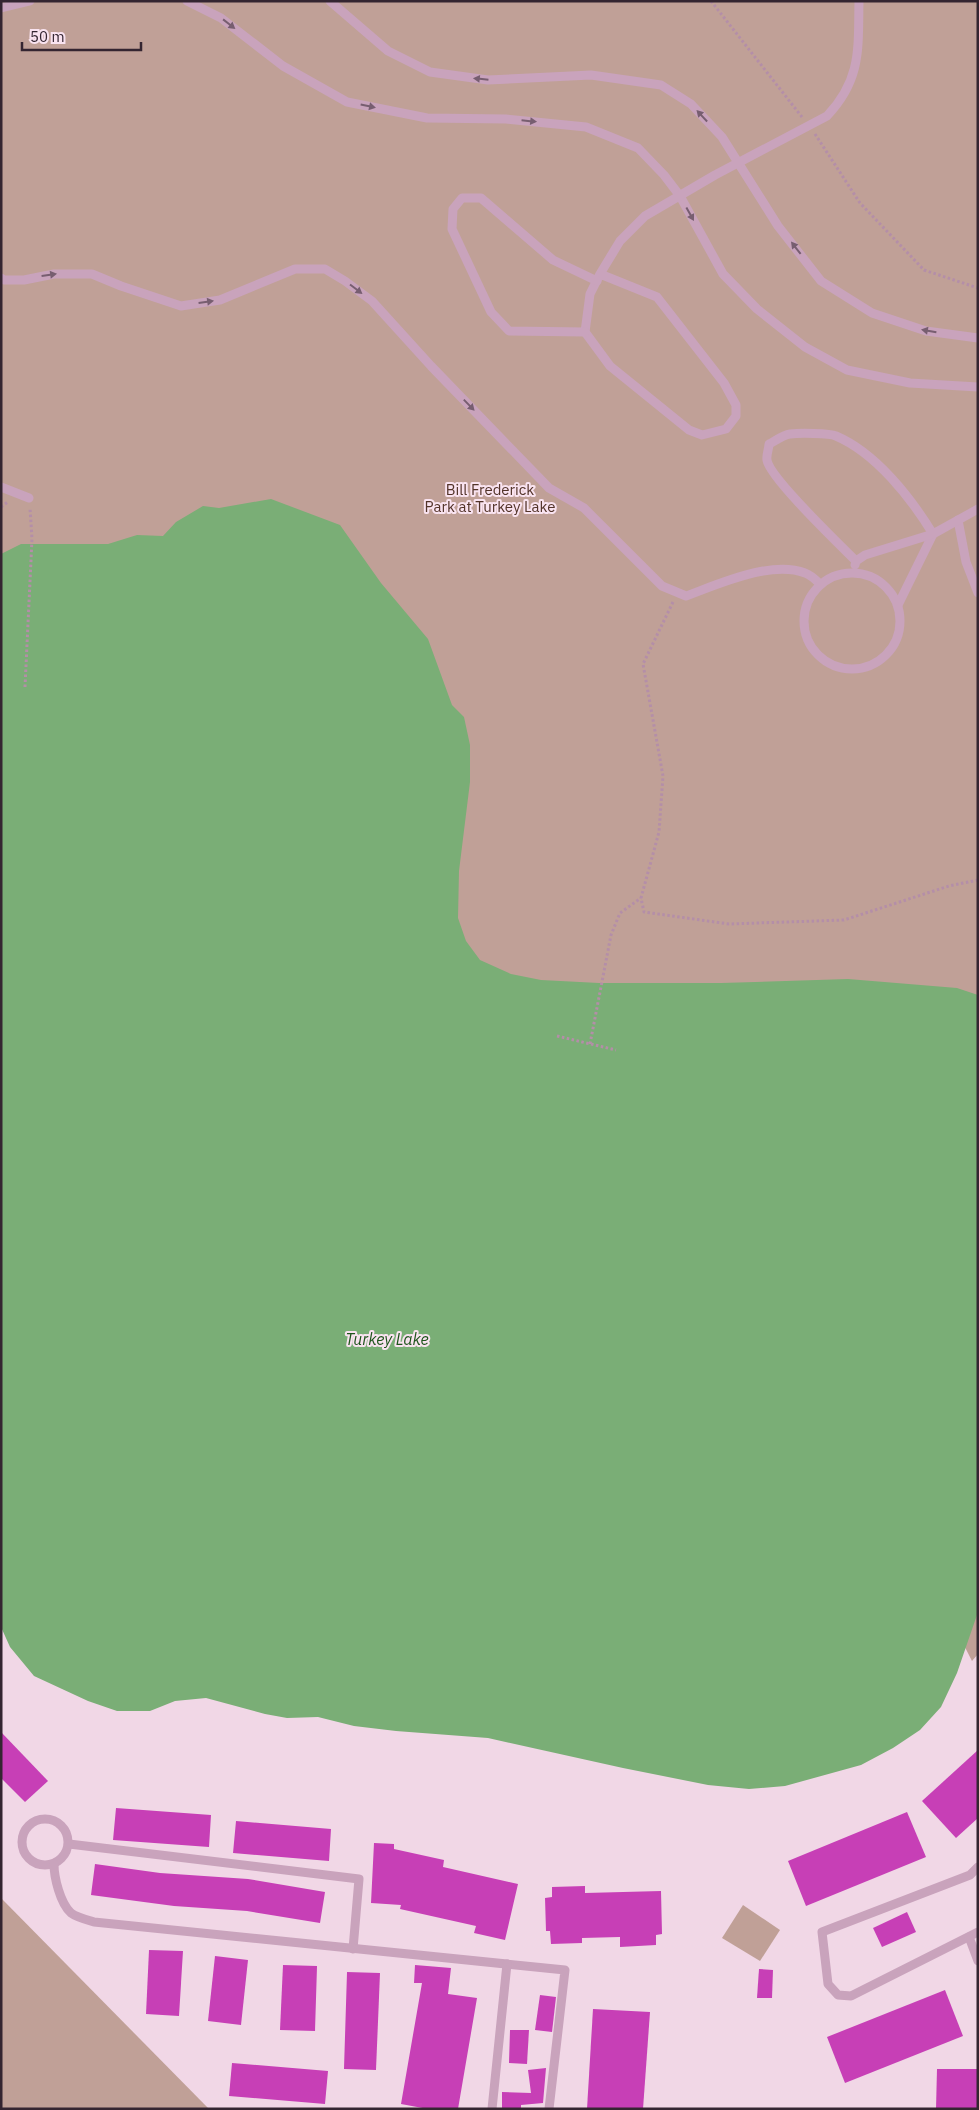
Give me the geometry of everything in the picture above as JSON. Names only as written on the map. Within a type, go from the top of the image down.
[{"type":"lane","points":[[1,8],[30,1]]},
{"type":"lane","points":[[187,1],[221,18],[283,66],[347,102],[427,118],[506,119],[586,126],[638,148],[664,175],[680,196],[723,274],[757,309],[805,347],[847,370],[910,383],[978,386]]},
{"type":"lane","points":[[330,1],[388,51],[430,72],[488,80],[591,75],[661,85],[691,104],[722,137],[778,226],[821,281],[872,313],[926,331],[978,338]]},
{"type":"lane","points":[[585,332],[509,331],[491,312],[452,229],[453,209],[462,198],[481,198],[553,260],[599,277],[657,297],[724,383],[736,405],[736,416],[726,429],[702,435],[689,430],[610,366],[585,332],[588,304],[599,277],[620,240],[645,216],[739,162],[827,116],[841,101],[852,79],[858,54],[859,1]]},
{"type":"lane","points":[[1,278],[4,280],[24,280],[54,274],[92,274],[181,306],[220,300],[295,269],[325,269],[372,301],[431,366],[550,488],[584,508],[662,586],[686,596],[765,571],[791,570],[806,573],[820,584]]},
{"type":"lane","points":[[856,561],[773,474],[767,460],[770,444],[789,434],[834,435],[856,447],[876,463],[914,504],[933,534]]},
{"type":"lane","points":[[1,486],[29,498]]},
{"type":"lane","points":[[853,572],[856,561],[865,555],[933,534],[978,510]]},
{"type":"lane","points":[[958,520],[966,562],[978,593]]},
{"type":"lane","points":[[898,605],[933,534]]},
{"type":"lane","points":[[853,572],[866,574],[885,585],[898,605],[900,616],[898,636],[893,648],[878,662],[858,669],[842,669],[820,658],[810,646],[804,634],[803,619],[811,594],[823,581],[853,572]]},
{"type":"lane","points":[[45,1818],[55,1820],[65,1828],[69,1844],[64,1856],[54,1864],[36,1863],[24,1852],[23,1838],[28,1826],[37,1820],[45,1818]]},
{"type":"lane","points":[[69,1844],[360,1879],[353,1949]]},
{"type":"lane","points":[[54,1864],[54,1872],[60,1894],[71,1913],[94,1922],[565,1970],[549,2109]]},
{"type":"lane","points":[[978,1867],[970,1875],[822,1932],[828,1984],[838,1995],[851,1996],[978,1932]]},
{"type":"lane","points":[[969,1937],[978,1961]]},
{"type":"lane","points":[[492,2109],[507,1964]]},
{"type":"path","points":[[712,1],[809,126],[860,203],[924,270],[978,288]]},
{"type":"path","points":[[25,688],[32,539],[29,498]]},
{"type":"path","points":[[678,593],[643,664],[663,776],[659,832],[641,898],[644,912],[729,924],[844,920],[949,886],[978,880]]},
{"type":"path","points":[[590,1044],[611,935],[620,913],[641,898]]},
{"type":"path","points":[[556,1036],[616,1050]]},
{"type":"green space","name":"Bill Frederick Park at Turkey Lake","points":[[1,1],[978,1],[978,1654],[972,1661],[684,1093],[1,809]]},
{"type":"green space","points":[[1,1898],[209,2109],[1,2109]]},
{"type":"green space","points":[[743,1905],[780,1930],[760,1961],[722,1938]]},
{"type":"water","name":"Turkey Lake","points":[[271,499],[340,525],[381,583],[428,639],[452,705],[464,717],[470,745],[470,782],[459,871],[458,918],[466,941],[480,960],[511,974],[541,980],[599,983],[721,983],[848,979],[957,988],[978,995],[978,1612],[957,1673],[941,1707],[920,1730],[893,1748],[861,1765],[785,1786],[749,1789],[708,1785],[488,1738],[354,1726],[318,1717],[287,1718],[206,1698],[175,1701],[150,1711],[117,1711],[88,1701],[34,1676],[10,1647],[1,1627],[1,554],[21,544],[108,544],[137,535],[163,536],[176,522],[203,506],[219,508]]},
{"type":"building","points":[[1,1732],[48,1781],[25,1802],[1,1778]]},
{"type":"building","points":[[978,1750],[978,1818],[956,1838],[922,1801]]},
{"type":"building","points":[[116,1808],[211,1815],[209,1847],[113,1840]]},
{"type":"building","points":[[907,1812],[926,1857],[806,1906],[788,1861]]},
{"type":"building","points":[[236,1821],[331,1829],[329,1861],[233,1853]]},
{"type":"building","points":[[374,1843],[394,1844],[394,1849],[444,1860],[443,1867],[518,1884],[505,1940],[474,1933],[476,1926],[400,1909],[401,1905],[371,1903]]},
{"type":"building","points":[[95,1864],[160,1873],[248,1879],[325,1892],[320,1923],[247,1911],[174,1906],[91,1895]]},
{"type":"building","points":[[585,1886],[585,1893],[661,1891],[662,1934],[656,1935],[656,1945],[620,1947],[620,1937],[582,1938],[582,1943],[551,1944],[550,1931],[546,1931],[545,1898],[552,1897],[552,1887]]},
{"type":"building","points":[[907,1912],[916,1932],[882,1947],[873,1928]]},
{"type":"building","points":[[149,1950],[183,1951],[179,2016],[146,2014]]},
{"type":"building","points":[[215,1956],[248,1960],[241,2025],[208,2021]]},
{"type":"building","points":[[283,1965],[317,1966],[315,2031],[280,2030]]},
{"type":"building","points":[[415,1965],[451,1968],[448,1994],[477,1998],[458,2109],[428,2109],[401,2104],[422,1983],[414,1983]]},
{"type":"building","points":[[759,1969],[773,1970],[772,1998],[757,1998]]},
{"type":"building","points":[[347,1972],[380,1973],[376,2070],[344,2069]]},
{"type":"building","points":[[945,1990],[963,2036],[845,2083],[827,2037]]},
{"type":"building","points":[[540,1995],[556,1997],[552,2032],[535,2030]]},
{"type":"building","points":[[593,2009],[650,2012],[643,2109],[587,2109]]},
{"type":"building","points":[[510,2030],[529,2030],[527,2064],[509,2063]]},
{"type":"building","points":[[232,2063],[328,2071],[325,2104],[229,2096]]},
{"type":"building","points":[[546,2068],[543,2103],[521,2105],[521,2109],[502,2109],[502,2092],[531,2093],[528,2070]]},
{"type":"building","points":[[937,2069],[978,2069],[978,2109],[936,2109]]}]
